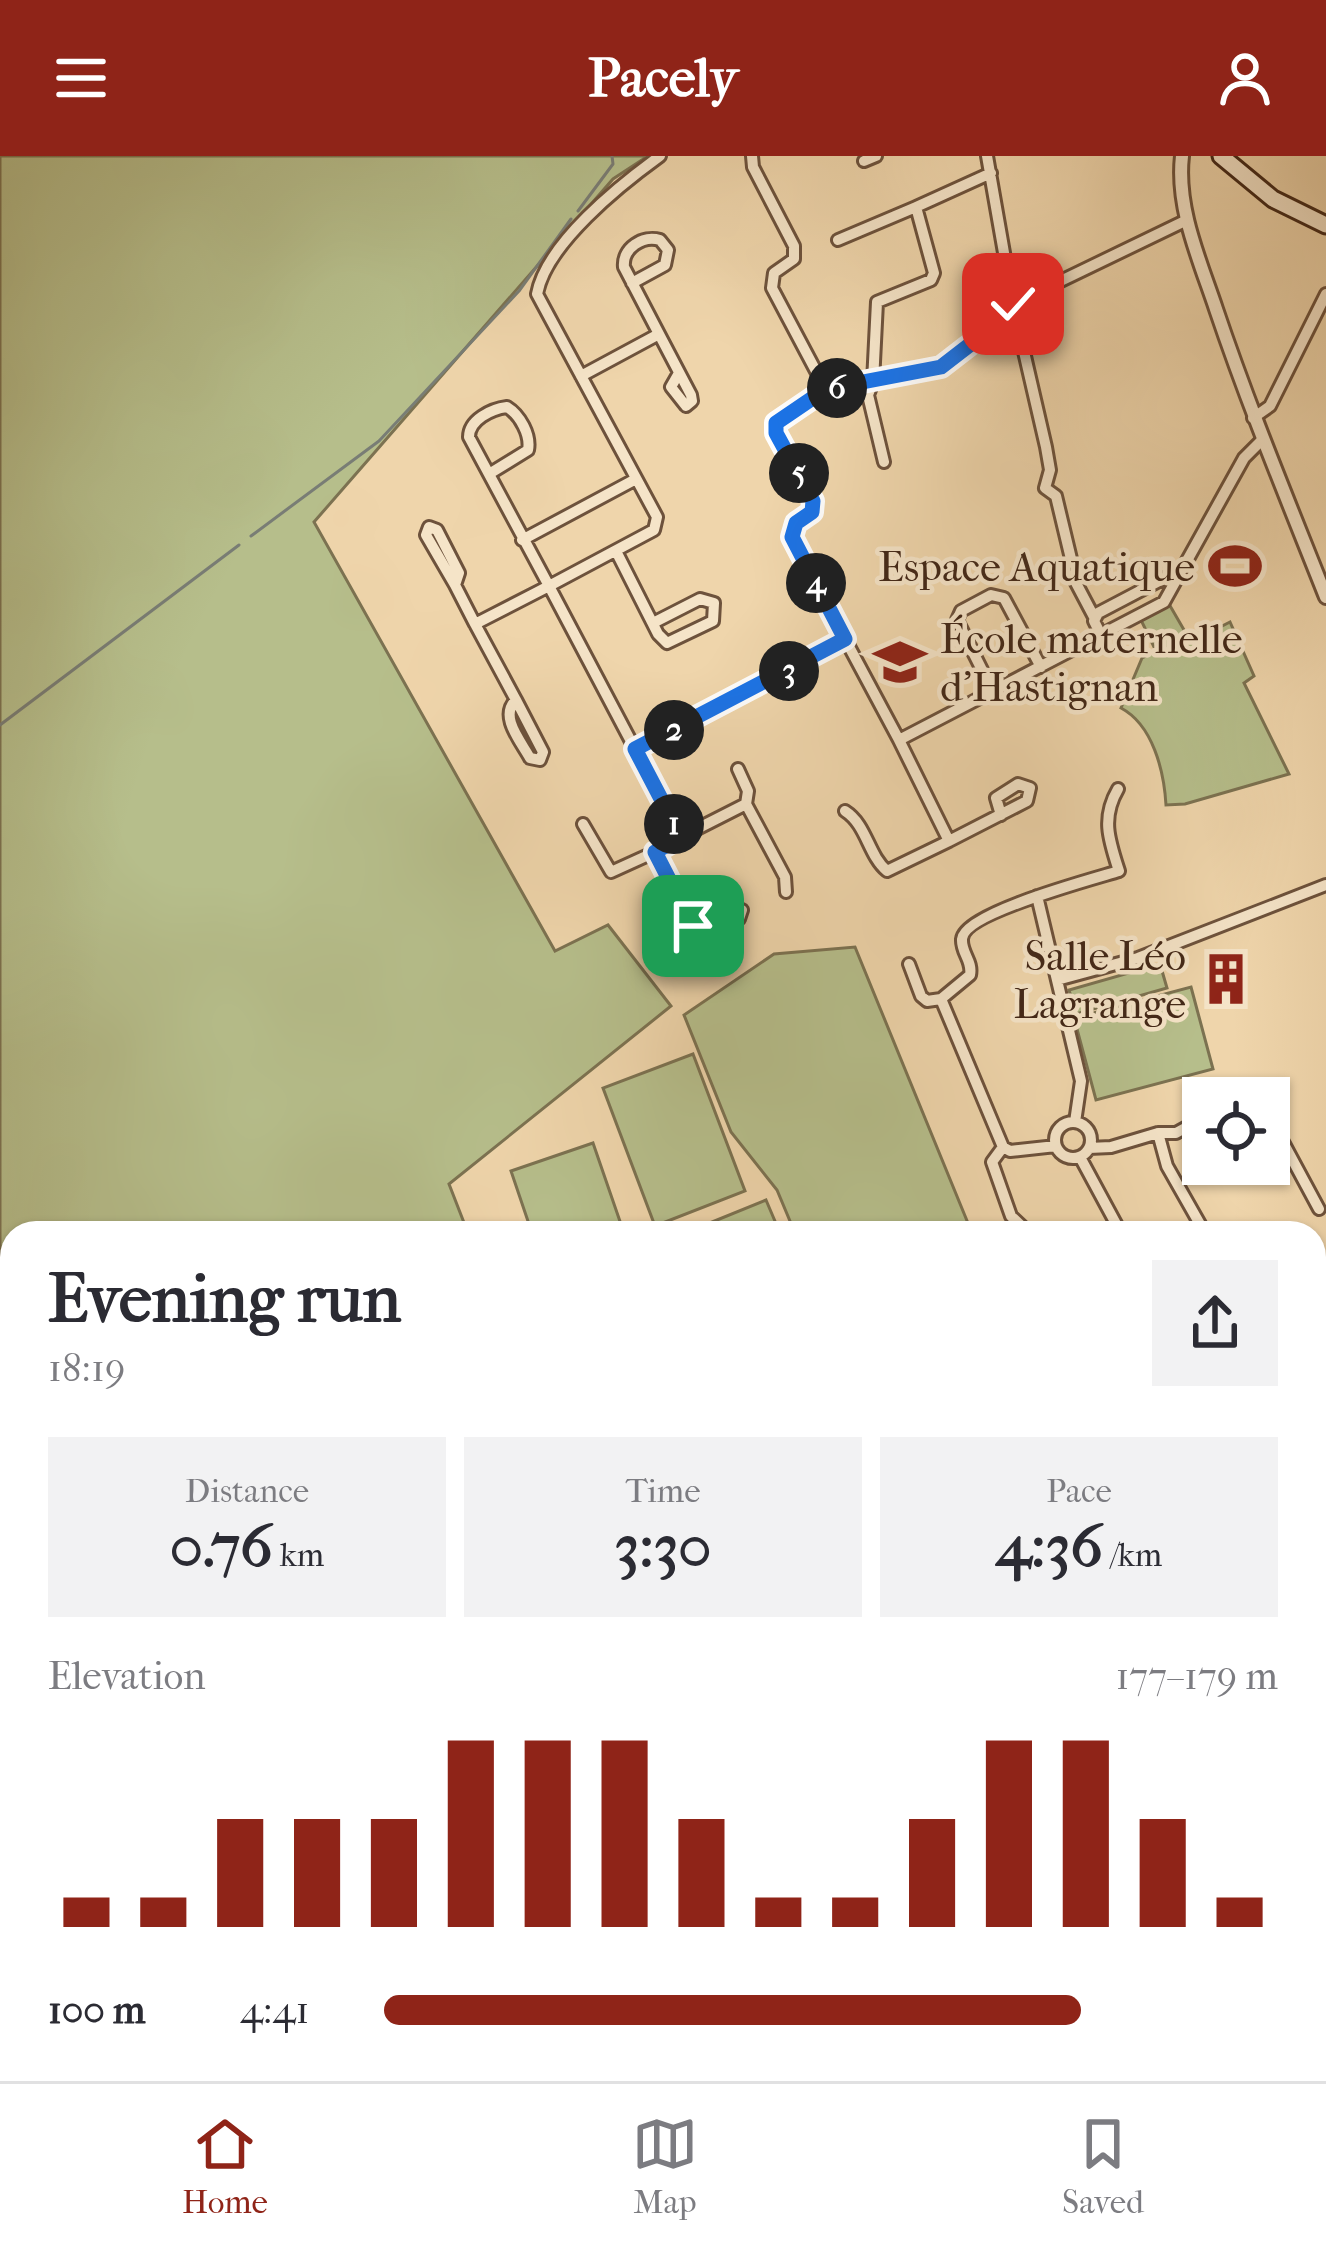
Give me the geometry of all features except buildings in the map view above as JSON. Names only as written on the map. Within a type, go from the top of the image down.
[{"type":"main road","points":[[1228,160],[1273,199],[1326,226]]},
{"type":"street","points":[[476,624],[658,524],[537,294],[540,278],[578,227],[660,156]]},
{"type":"street","points":[[752,156],[753,167],[794,246],[794,259],[774,273],[772,288],[826,389]]},
{"type":"street","points":[[987,156],[1013,304],[1046,447],[1050,470],[1045,488],[1056,496],[1072,563]]},
{"type":"street","points":[[1182,156],[1187,220],[1253,418],[1326,597]]},
{"type":"street","points":[[838,240],[991,173]]},
{"type":"street","points":[[884,462],[868,395],[873,382],[877,302],[931,280],[934,273],[916,207]]},
{"type":"street","points":[[950,841],[792,537],[796,523],[812,512],[813,501],[775,427],[783,415],[826,389],[941,367],[1013,304],[1187,220]]},
{"type":"street","points":[[632,283],[665,265],[668,250],[660,240],[648,238],[624,254],[624,267],[632,283],[679,373]]},
{"type":"street","points":[[1253,418],[1270,406],[1326,295]]},
{"type":"street","points":[[581,376],[659,334]]},
{"type":"street","points":[[489,475],[528,450],[528,436],[507,407],[474,422],[468,432],[489,475],[522,540],[681,837]]},
{"type":"street","points":[[899,740],[1163,602],[1244,458],[1262,440]]},
{"type":"street","points":[[522,540],[636,479]]},
{"type":"street","points":[[455,585],[459,573],[437,530],[429,527],[426,535],[455,585],[476,624],[516,700],[543,752],[540,760],[530,758],[508,716],[516,700]]},
{"type":"street","points":[[616,551],[652,623],[658,634],[671,643],[713,621],[715,603],[700,599],[652,623]]},
{"type":"street","points":[[1094,617],[1181,570]]},
{"type":"street","points":[[1075,581],[1101,635]]},
{"type":"street","points":[[993,692],[957,620],[961,611],[991,595],[1004,598],[1041,668]]},
{"type":"street","points":[[635,749],[845,639]]},
{"type":"street","points":[[738,769],[748,790],[746,804],[785,877],[786,892]]},
{"type":"street","points":[[909,964],[921,997],[941,999],[970,976],[972,966],[962,934],[971,925],[1037,896],[1119,871],[1107,835],[1106,809],[1118,789]]},
{"type":"street","points":[[583,824],[611,872],[746,804]]},
{"type":"street","points":[[845,811],[855,818],[887,871],[1000,814]]},
{"type":"street","points":[[655,852],[693,926]]},
{"type":"street","points":[[1058,980],[1138,958],[1326,886]]},
{"type":"street","points":[[1037,896],[1081,1081],[1075,1122]]},
{"type":"street","points":[[941,999],[1003,1147],[1010,1151],[1056,1146],[1068,1157],[1182,1129]]},
{"type":"street","points":[[1056,1146],[1060,1128],[1075,1122]]},
{"type":"street","points":[[1075,1122],[1090,1133],[1084,1152],[1116,1221]]},
{"type":"street","points":[[1158,1133],[1167,1166],[1197,1221]]},
{"type":"street","points":[[1003,1147],[995,1154],[993,1169],[1016,1221]]},
{"type":"street","points":[[1290,1155],[1319,1209]]},
{"type":"green space","points":[[0,156],[648,156],[613,179],[314,522],[555,951],[608,925],[671,1006],[449,1184],[463,1221],[0,1221]]},
{"type":"green space","points":[[1169,604],[1191,642],[1230,622],[1254,676],[1244,683],[1289,774],[1185,804],[1166,805],[1163,778],[1149,737],[1121,708],[1142,658],[1156,651],[1140,618]]},
{"type":"green space","points":[[855,947],[967,1221],[790,1221],[777,1190],[731,1132],[684,1015],[774,954]]},
{"type":"green space","points":[[1160,964],[1167,988],[1076,1014],[1069,990]]},
{"type":"green space","points":[[1191,987],[1213,1069],[1096,1100],[1074,1018]]},
{"type":"green space","points":[[693,1054],[745,1191],[668,1221],[653,1221],[603,1088]]},
{"type":"green space","points":[[593,1143],[620,1221],[528,1221],[511,1171]]},
{"type":"green space","points":[[766,1200],[775,1221],[714,1221]]},
{"type":"waterway","points":[[578,211],[613,164],[612,156]]},
{"type":"waterway","points":[[251,536],[379,441],[519,291],[571,219]]},
{"type":"waterway","points":[[0,725],[239,545]]},
{"type":"place","name":"Espace Aquatique","points":[[1235,566]]},
{"type":"place","name":"École maternelle d'Hastignan","points":[[900,662]]},
{"type":"place","name":"Salle Léo Lagrange","points":[[1226,979]]},
{"type":"route","points":[[693,926],[655,852],[681,837],[635,749],[845,639],[792,537],[796,523],[814,507],[776,433],[778,418],[826,389],[941,367],[1013,304]]}]
